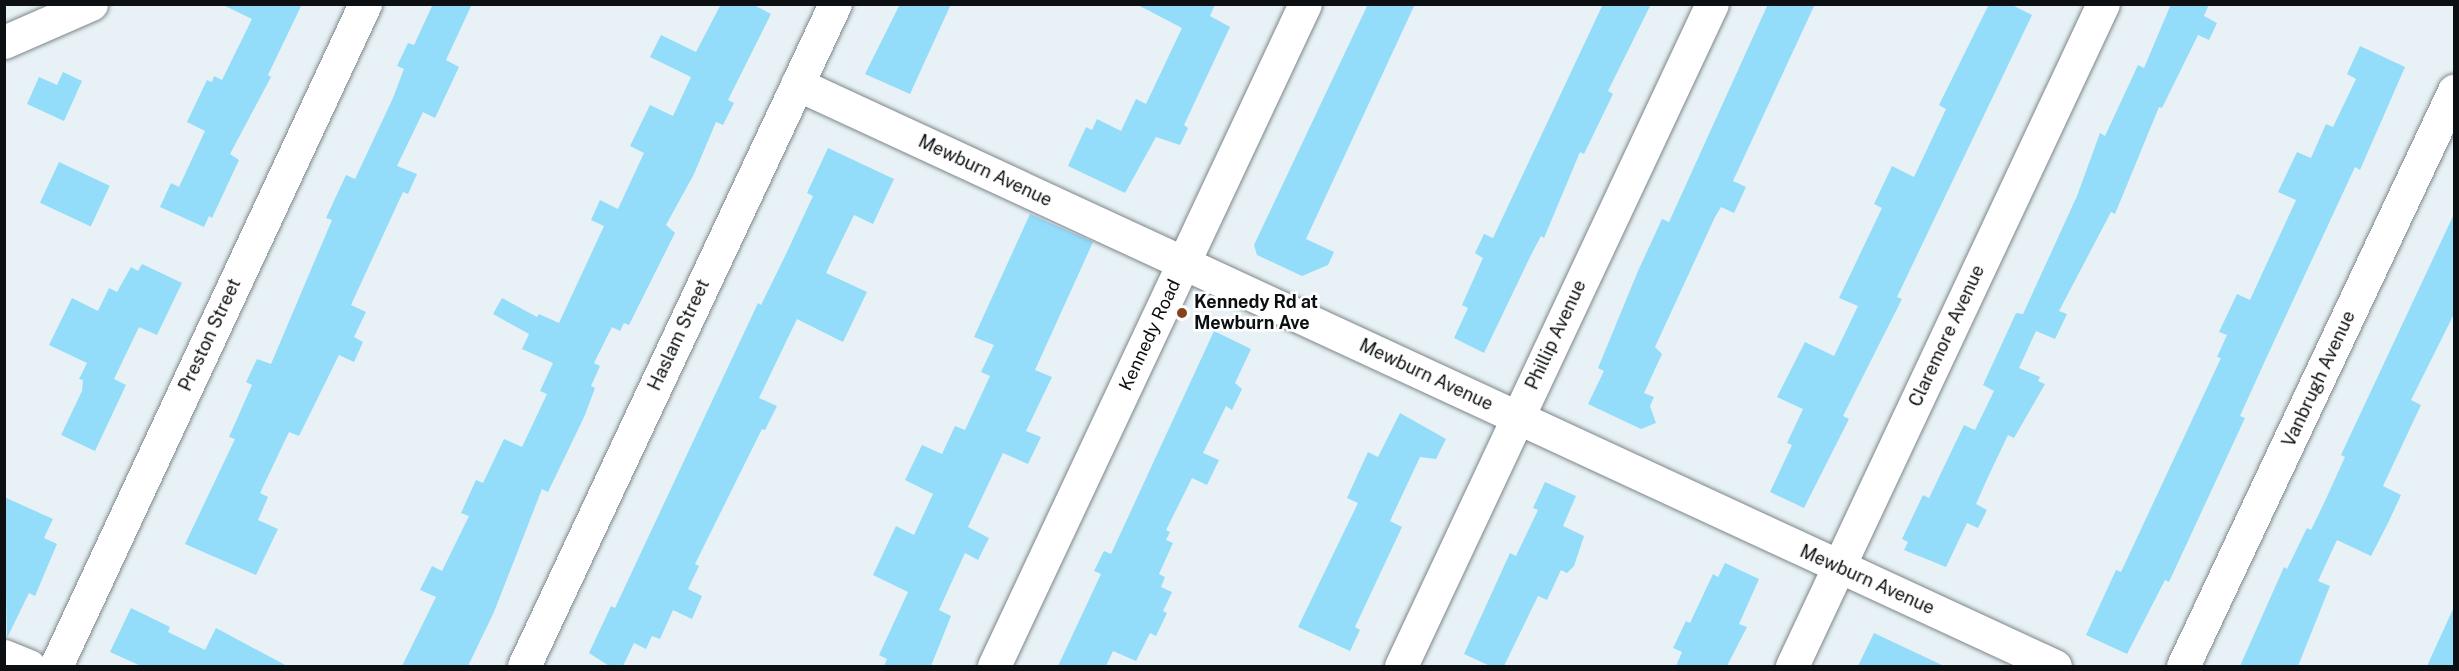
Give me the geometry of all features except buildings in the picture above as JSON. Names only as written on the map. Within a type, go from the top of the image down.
[{"type":"street","points":[[4,42],[92,4]]},
{"type":"street","name":"Preston Street","points":[[56,666],[365,4]]},
{"type":"street","name":"Haslam Street","points":[[524,666],[835,4]]},
{"type":"street","name":"Kennedy Road","points":[[994,666],[1305,4]]},
{"type":"street","name":"Phillip Avenue","points":[[1401,666],[1712,4]]},
{"type":"street","name":"Claremore Avenue","points":[[1792,666],[2103,4]]},
{"type":"street","name":"Mewburn Avenue","points":[[797,84],[1838,568],[2055,666]]},
{"type":"street","name":"Vanbrugh Avenue","points":[[2183,666],[2454,92]]},
{"type":"street","points":[[4,656],[29,666]]},
{"type":"place","name":"Kennedy Rd at Mewburn Ave","points":[[1182,313]]}]
